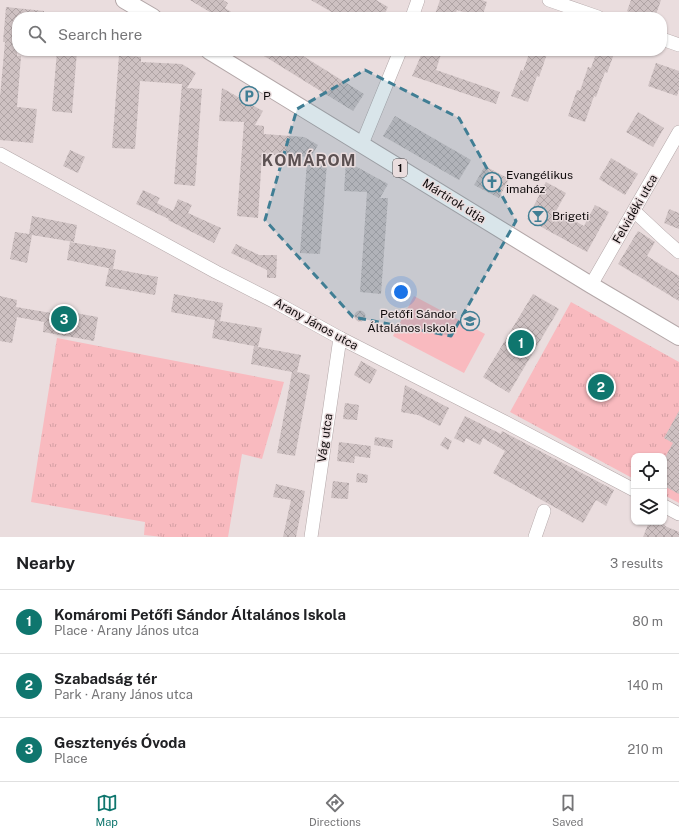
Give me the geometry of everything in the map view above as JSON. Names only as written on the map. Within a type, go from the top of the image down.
[{"type":"main road","points":[[132,2],[145,12]]},
{"type":"main road","name":"Mártírok útja","points":[[216,56],[591,285],[679,337]]},
{"type":"street","points":[[414,12],[418,0]]},
{"type":"street","points":[[549,0],[584,12]]},
{"type":"street","points":[[667,41],[679,45]]},
{"type":"street","points":[[362,144],[398,56]]},
{"type":"street","name":"Felvidéki utca","points":[[591,285],[679,132]]},
{"type":"street","name":"Arany János utca","points":[[0,154],[340,338],[632,489]]},
{"type":"street","points":[[634,211],[664,240],[679,252]]},
{"type":"street","name":"Vág utca","points":[[311,537],[340,338]]},
{"type":"street","points":[[667,508],[679,514]]},
{"type":"street","points":[[535,537],[544,511]]},
{"type":"highlighted area","points":[[365,70],[459,118],[516,221],[451,336],[353,317],[265,220],[297,109]]},
{"type":"green space","points":[[414,296],[485,334],[464,373],[393,336]]},
{"type":"green space","points":[[571,302],[679,362],[679,503],[667,497],[667,453],[631,453],[631,477],[510,412]]},
{"type":"green space","points":[[57,338],[284,382],[262,459],[242,454],[228,537],[163,537],[144,535],[145,522],[31,502]]},
{"type":"building","points":[[190,0],[223,0],[228,3],[225,8],[231,12],[210,12]]},
{"type":"building","points":[[311,0],[376,0],[388,7],[386,12],[331,12]]},
{"type":"building","points":[[440,0],[482,0],[487,2],[484,12],[463,12],[457,10],[456,12],[436,12]]},
{"type":"building","points":[[631,0],[661,0],[657,12],[627,11]]},
{"type":"building","points":[[6,7],[44,11],[12,12],[12,56],[21,56],[17,107],[37,109],[33,143],[0,140],[0,97],[5,42],[3,42]]},
{"type":"building","points":[[57,56],[77,56],[72,113],[52,111]]},
{"type":"building","points":[[119,56],[141,57],[141,62],[182,64],[196,73],[187,88],[202,89],[195,186],[174,184],[182,84],[140,81],[135,149],[112,148]]},
{"type":"building","points":[[264,56],[303,56],[364,94],[353,111]]},
{"type":"building","points":[[421,56],[440,56],[436,70],[500,92],[496,104],[412,76]]},
{"type":"building","points":[[528,56],[546,56],[539,77],[537,76],[528,102],[511,96],[521,70],[523,71]]},
{"type":"building","points":[[595,56],[613,56],[607,73],[605,72],[596,97],[594,96],[585,122],[568,116],[577,90],[580,91],[588,67],[591,68]]},
{"type":"building","points":[[656,63],[679,71],[679,89],[677,96],[648,86]]},
{"type":"building","points":[[222,88],[263,111],[255,125],[264,126],[264,134],[304,137],[318,145],[311,157],[262,154],[258,218],[237,216],[244,122],[219,121]]},
{"type":"building","points":[[638,112],[664,128],[653,147],[626,132]]},
{"type":"building","points":[[395,116],[471,160],[459,180],[383,136]]},
{"type":"building","points":[[70,150],[85,157],[78,173],[63,166]]},
{"type":"building","points":[[611,158],[638,174],[625,195],[599,179]]},
{"type":"building","points":[[346,161],[388,184],[380,198],[388,198],[381,294],[360,292],[367,192],[344,191]]},
{"type":"building","points":[[307,162],[327,163],[320,254],[300,253]]},
{"type":"building","name":"Evangélikus imaház","points":[[485,166],[509,179],[499,198],[474,185]]},
{"type":"building","points":[[546,182],[566,193],[556,211],[584,226],[595,205],[609,212],[587,252],[527,219]]},
{"type":"building","points":[[143,190],[160,198],[157,203],[173,211],[178,199],[192,205],[188,213],[221,228],[214,243],[168,220],[169,219],[136,204]]},
{"type":"building","points":[[669,209],[679,213],[679,229],[664,223]]},
{"type":"building","points":[[32,216],[77,225],[74,242],[32,235],[27,263],[10,259],[15,232],[29,234]]},
{"type":"building","points":[[638,231],[655,242],[647,256],[679,276],[679,301],[618,264]]},
{"type":"building","points":[[70,242],[116,250],[113,269],[67,260]]},
{"type":"building","points":[[236,244],[259,255],[277,255],[276,278],[267,278],[267,270],[231,253]]},
{"type":"building","points":[[109,268],[158,277],[155,295],[105,286]]},
{"type":"building","points":[[174,294],[223,303],[220,321],[171,312]]},
{"type":"building","points":[[533,294],[559,309],[509,393],[483,377]]},
{"type":"building","points":[[0,296],[17,300],[16,307],[51,313],[52,309],[98,317],[94,341],[43,332],[44,322],[17,317],[12,343],[0,341]]},
{"type":"building","points":[[360,310],[364,312],[366,316],[364,320],[360,322],[356,320],[354,316],[356,312]]},
{"type":"building","points":[[215,320],[262,328],[258,347],[301,355],[297,372],[310,375],[295,456],[277,453],[292,372],[251,364],[254,346],[212,338]]},
{"type":"building","points":[[361,361],[377,370],[370,384],[354,375]]},
{"type":"building","points":[[405,385],[449,408],[440,426],[418,415],[401,412]]},
{"type":"building","points":[[345,403],[359,405],[357,420],[343,419]]},
{"type":"building","points":[[679,411],[679,494],[667,488],[667,454],[673,443],[664,438]]},
{"type":"building","points":[[465,416],[501,434],[502,431],[614,490],[606,506],[596,500],[583,523],[493,473],[505,451],[483,438],[480,445],[466,438],[464,443],[454,438]]},
{"type":"building","points":[[375,437],[393,440],[392,448],[374,445]]},
{"type":"building","points":[[445,437],[452,441],[448,450],[440,445]]},
{"type":"building","points":[[339,442],[371,446],[370,458],[355,456],[354,463],[337,461]]},
{"type":"building","points":[[357,473],[368,475],[367,483],[356,482]]},
{"type":"building","points":[[333,481],[349,483],[348,499],[331,498]]},
{"type":"building","points":[[276,484],[305,491],[296,537],[283,537],[291,500],[273,497]]},
{"type":"building","points":[[648,525],[665,525],[679,532],[679,537],[643,537]]},
{"type":"place","name":"P","points":[[249,96]]},
{"type":"place","name":"Evangélikus imaház","points":[[492,182]]},
{"type":"place","name":"Brigeti","points":[[538,216]]},
{"type":"place","name":"Gesztenyés Óvoda","points":[[64,319]]},
{"type":"place","name":"Petőfi Sándor Általános Iskola","points":[[470,321]]},
{"type":"place","name":"Komáromi Petőfi Sándor Általános Iskola","points":[[521,343]]},
{"type":"place","name":"Szabadság tér","points":[[601,387]]},
{"type":"district","name":"KOMÁROM","points":[[309,160]]}]
